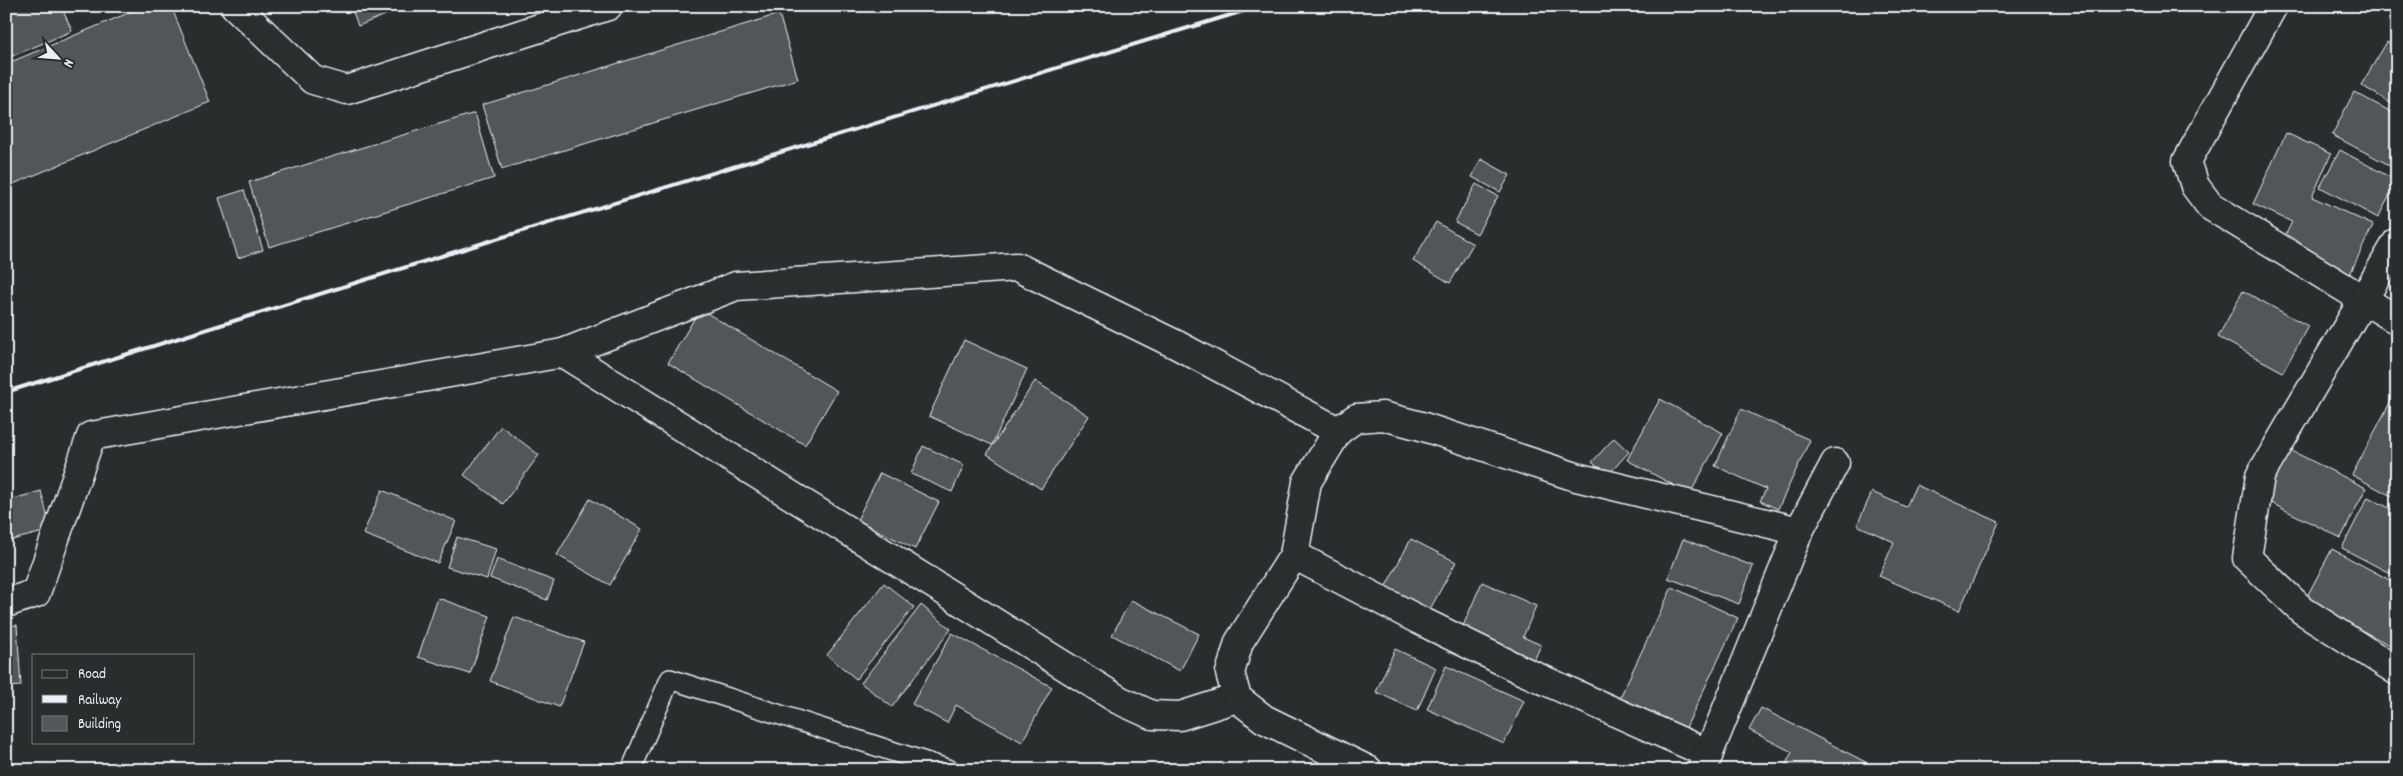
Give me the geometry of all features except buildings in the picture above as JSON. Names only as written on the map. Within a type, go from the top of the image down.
[{"type":"street","points":[[235,6],[313,80],[347,90],[608,6]]},
{"type":"street","points":[[2273,6],[2187,161],[2195,186],[2210,206],[2397,320]]},
{"type":"street","points":[[2397,242],[2260,476],[2247,558],[2302,610],[2397,671]]},
{"type":"street","points":[[6,603],[36,593],[90,436],[563,353],[736,286],[1017,267],[1177,345],[1338,431]]},
{"type":"street","points":[[563,353],[1119,700],[1152,714],[1180,716],[1237,698]]},
{"type":"street","points":[[1368,770],[1264,719],[1237,698],[1230,673],[1239,642],[1294,555],[1307,482],[1338,431],[1356,418],[1383,416],[1576,477],[1799,531]]},
{"type":"street","points":[[1294,555],[1418,620],[1706,762],[1799,531],[1836,463]]},
{"type":"lane","points":[[631,770],[670,679],[950,770]]},
{"type":"railway","points":[[6,392],[493,240],[1260,6]]}]
